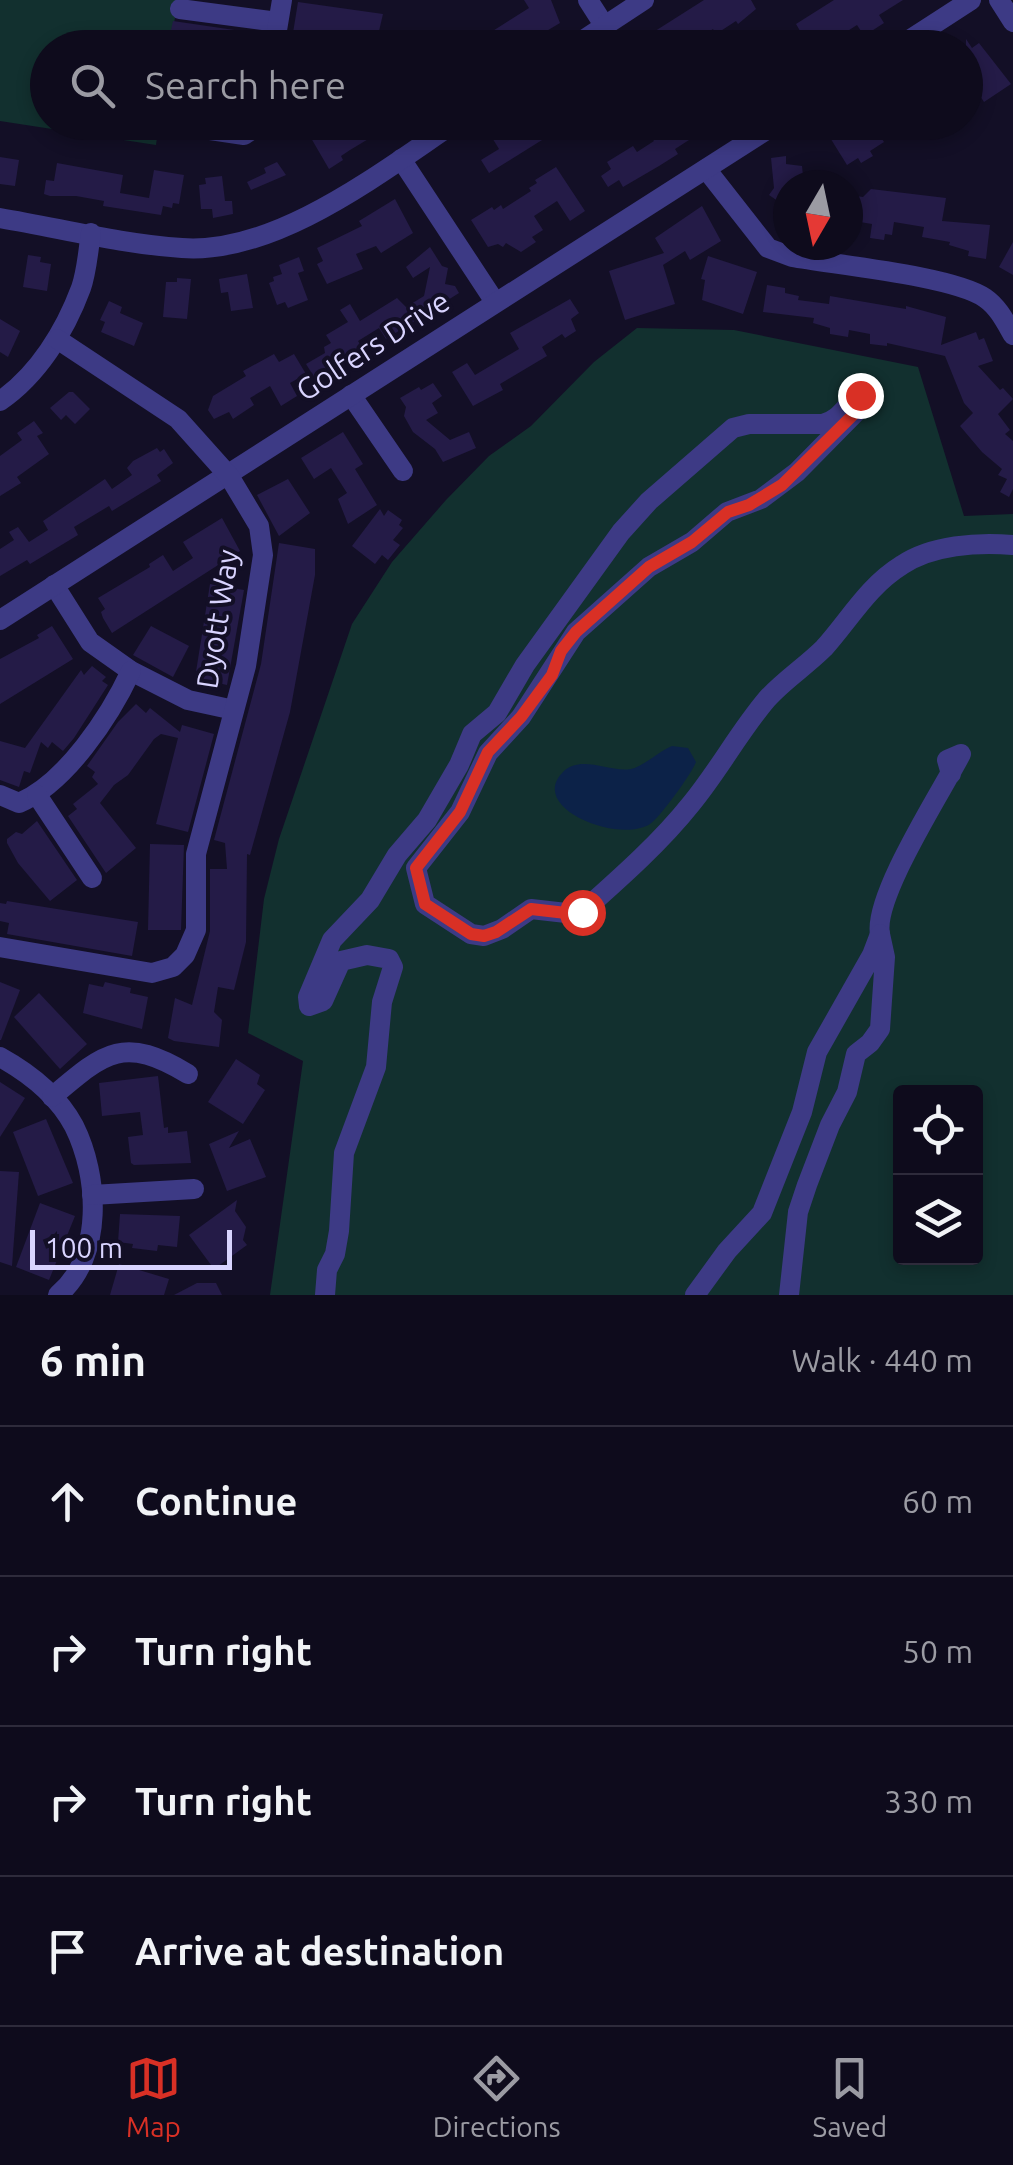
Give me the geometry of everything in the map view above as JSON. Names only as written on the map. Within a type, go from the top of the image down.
[{"type":"street","points":[[279,30],[282,0]]},
{"type":"street","points":[[588,0],[604,25]]},
{"type":"street","points":[[597,30],[644,0]]},
{"type":"street","points":[[924,30],[971,0]]},
{"type":"street","points":[[999,0],[1013,22]]},
{"type":"street","points":[[180,9],[278,22]]},
{"type":"street","points":[[0,218],[183,248],[226,246],[269,234],[301,219],[428,140]]},
{"type":"street","name":"Golfers Drive","points":[[0,620],[751,140]]},
{"type":"street","points":[[401,158],[495,302]]},
{"type":"street","points":[[706,169],[768,248],[792,257],[955,286],[984,297],[1002,314],[1013,335]]},
{"type":"street","points":[[0,401],[19,388],[58,339],[82,285],[91,234]]},
{"type":"street","name":"Dyott Way","points":[[0,947],[152,973],[173,967],[186,955],[196,930],[196,854],[246,666],[263,556],[259,526],[228,476],[178,419],[58,339]]},
{"type":"street","points":[[351,395],[403,471]]},
{"type":"street","points":[[325,1295],[327,1270],[339,1231],[344,1153],[376,1067],[382,1002],[393,967],[390,959],[377,954],[341,961],[323,1001],[309,1006],[308,997],[325,954],[336,936],[370,900],[396,855],[427,820],[472,734],[497,713],[554,624],[641,509],[734,428],[749,424],[823,424],[834,421],[860,395],[860,408],[801,469],[761,499],[728,512],[692,542],[649,567],[576,632],[561,651],[552,675],[511,730],[488,752],[460,812],[416,868],[425,904],[471,934],[484,936],[496,932],[531,909],[582,912],[688,808],[768,698],[826,645],[871,589],[891,572],[920,555],[938,550],[1013,545]]},
{"type":"street","points":[[54,586],[90,642],[131,670],[188,700],[234,710]]},
{"type":"street","points":[[0,795],[19,803],[52,783],[114,707],[131,670]]},
{"type":"street","points":[[789,1295],[798,1212],[806,1185],[847,1092],[856,1054],[870,1044],[880,1029],[884,957],[878,923],[888,892],[951,774]]},
{"type":"street","points":[[37,795],[92,878]]},
{"type":"street","points":[[696,1295],[726,1251],[762,1213],[802,1112],[817,1052],[872,956],[880,934]]},
{"type":"street","points":[[52,1096],[94,1062],[123,1050],[161,1058],[188,1074]]},
{"type":"street","points":[[0,1058],[22,1069],[52,1096],[73,1126],[85,1156],[92,1195],[89,1240],[79,1272],[64,1294]]},
{"type":"street","points":[[92,1195],[194,1189]]},
{"type":"green space","points":[[0,0],[178,0],[173,30],[30,30],[30,126],[0,121]]},
{"type":"green space","points":[[124,140],[157,140],[156,145]]},
{"type":"green space","points":[[637,328],[734,330],[918,367],[964,516],[1013,514],[1013,1295],[270,1295],[303,1061],[248,1033],[264,899],[279,839],[352,624],[392,562],[446,500],[489,456],[531,426],[594,362]]},
{"type":"water","points":[[672,746],[688,748],[696,762],[650,824],[636,829],[599,826],[567,810],[557,798],[555,785],[570,767],[587,764],[631,769]]},
{"type":"building","points":[[524,0],[551,0],[560,23],[548,30],[494,30],[529,8]]},
{"type":"building","points":[[704,0],[751,0],[756,9],[738,24],[736,21],[722,30],[657,30]]},
{"type":"building","points":[[834,0],[903,0],[879,15],[884,23],[873,30],[860,30],[857,25],[849,30],[800,30],[796,24]]},
{"type":"building","points":[[298,2],[383,14],[379,30],[293,30]]},
{"type":"building","points":[[173,21],[234,30],[171,30]]},
{"type":"building","points":[[983,48],[1011,84],[983,100]]},
{"type":"building","points":[[312,140],[367,140],[341,156],[343,160],[329,169]]},
{"type":"building","points":[[493,140],[542,140],[489,173],[481,160],[499,149]]},
{"type":"building","points":[[689,140],[675,149],[678,154],[623,187],[619,180],[608,187],[601,176],[611,169],[607,162],[633,146],[637,152],[654,141]]},
{"type":"building","points":[[831,140],[884,142],[870,151],[873,156],[861,163],[858,158],[847,165]]},
{"type":"building","points":[[786,156],[786,164],[802,166],[802,170],[773,170],[773,178],[771,158]]},
{"type":"building","points":[[0,157],[19,160],[15,186],[0,184]]},
{"type":"building","points":[[277,162],[286,175],[251,190],[247,182],[266,173],[264,168]]},
{"type":"building","points":[[57,163],[123,175],[120,193],[149,198],[154,170],[184,175],[179,204],[173,203],[172,208],[163,206],[161,215],[103,206],[104,201],[44,194],[46,180],[54,181]]},
{"type":"building","points":[[556,167],[585,211],[570,221],[557,201],[534,216],[543,230],[532,237],[536,242],[521,252],[506,243],[503,247],[488,247],[471,220],[492,207],[494,210],[501,205],[503,209],[531,191],[535,180]]},
{"type":"building","points":[[222,176],[225,201],[232,201],[233,214],[213,218],[212,209],[201,209],[199,185],[206,184],[205,178]]},
{"type":"building","points":[[871,189],[946,198],[942,221],[990,225],[986,259],[968,256],[969,251],[949,245],[950,242],[922,237],[924,227],[894,222],[892,235],[885,234],[884,240],[870,238],[872,224],[863,222],[863,197]]},
{"type":"building","points":[[395,199],[413,233],[381,253],[376,246],[356,254],[363,269],[327,284],[317,264],[323,261],[317,248],[362,226],[359,221]]},
{"type":"building","points":[[702,206],[721,241],[690,260],[685,251],[663,265],[675,304],[625,320],[609,271],[664,253],[655,238]]},
{"type":"building","points":[[1013,242],[1013,275],[999,267]]},
{"type":"building","points":[[430,247],[442,266],[448,268],[445,284],[455,286],[459,293],[386,339],[379,328],[358,341],[365,353],[316,380],[306,364],[325,353],[324,347],[331,343],[326,335],[348,322],[340,310],[350,304],[360,321],[397,298],[406,307],[424,296],[430,267],[413,278],[406,267]]},
{"type":"building","points":[[28,255],[51,264],[47,291],[23,287]]},
{"type":"building","points":[[708,256],[757,272],[743,314],[702,300],[705,280],[701,279]]},
{"type":"building","points":[[299,257],[304,271],[298,273],[308,300],[288,308],[285,302],[277,305],[269,283],[282,274],[279,265]]},
{"type":"building","points":[[247,274],[253,308],[231,311],[228,292],[221,293],[219,279]]},
{"type":"building","points":[[177,278],[191,279],[187,319],[163,317],[166,282],[177,282]]},
{"type":"building","points":[[767,285],[785,288],[785,293],[799,296],[798,300],[829,304],[830,296],[906,306],[946,317],[941,345],[976,332],[979,340],[984,338],[993,361],[978,366],[1013,399],[998,414],[1010,430],[1005,434],[1013,441],[1013,489],[1009,497],[1000,492],[1007,479],[998,475],[1002,469],[960,426],[973,413],[964,403],[945,356],[887,343],[870,344],[870,334],[849,330],[848,337],[830,334],[830,328],[813,323],[814,318],[763,312]]},
{"type":"building","points":[[570,299],[579,313],[571,319],[576,331],[565,338],[562,334],[542,347],[547,356],[500,384],[503,390],[473,406],[452,372],[467,363],[475,375],[519,349],[510,333]]},
{"type":"building","points":[[109,301],[122,307],[120,313],[143,323],[134,346],[101,332],[105,322],[100,320]]},
{"type":"building","points":[[0,319],[20,331],[8,357],[0,352]]},
{"type":"building","points":[[274,354],[279,362],[294,354],[306,374],[290,383],[297,396],[281,406],[270,386],[250,398],[254,405],[233,419],[229,412],[214,419],[208,410],[213,396],[246,376],[243,371]]},
{"type":"building","points":[[433,383],[442,396],[432,403],[438,413],[426,420],[450,440],[469,432],[476,448],[443,462],[435,449],[413,432],[400,398]]},
{"type":"building","points":[[69,392],[90,409],[75,424],[66,415],[61,420],[50,408]]},
{"type":"building","points":[[34,421],[43,433],[37,436],[49,454],[17,477],[21,483],[0,496],[0,456],[22,440],[17,433]]},
{"type":"building","points":[[343,432],[363,464],[355,469],[377,505],[348,524],[338,499],[347,493],[331,468],[314,479],[301,458]]},
{"type":"building","points":[[157,448],[160,452],[164,449],[173,463],[157,475],[161,481],[112,511],[109,506],[74,527],[78,535],[30,564],[27,560],[0,576],[0,549],[14,540],[9,532],[18,527],[29,542],[48,530],[43,521],[105,479],[112,489],[132,475],[127,468],[133,461]]},
{"type":"building","points":[[288,479],[310,513],[279,536],[257,495]]},
{"type":"building","points":[[380,509],[384,516],[388,510],[402,520],[399,525],[403,528],[393,540],[400,545],[388,560],[382,555],[375,564],[352,546]]},
{"type":"building","points":[[222,518],[240,551],[112,633],[98,598],[163,555],[173,571],[193,558],[183,542]]},
{"type":"building","points":[[279,543],[315,549],[315,575],[290,712],[250,855],[247,854],[246,942],[234,990],[218,987],[214,1012],[222,1020],[219,1047],[174,1041],[168,1038],[175,998],[192,1005],[210,931],[210,869],[227,869],[225,843],[214,840],[261,664]]},
{"type":"building","points":[[210,584],[244,590],[227,685],[195,678]]},
{"type":"building","points":[[52,626],[73,659],[0,704],[0,659],[39,638],[37,635]]},
{"type":"building","points":[[151,626],[189,646],[173,677],[133,655]]},
{"type":"building","points":[[92,666],[106,677],[102,681],[108,685],[74,738],[63,751],[52,742],[48,748],[41,742],[30,773],[24,771],[19,787],[0,780],[0,741],[25,748],[81,670],[84,675]]},
{"type":"building","points":[[136,704],[146,713],[150,708],[180,732],[182,725],[214,734],[188,832],[156,824],[178,738],[161,734],[154,739],[128,775],[100,803],[136,848],[106,873],[68,816],[77,809],[73,804],[98,784],[92,777],[95,772],[87,766]]},
{"type":"building","points":[[37,821],[77,880],[50,901],[18,863],[7,843],[16,832],[22,834]]},
{"type":"building","points":[[150,844],[184,845],[181,930],[148,930]]},
{"type":"building","points":[[0,903],[138,922],[132,956],[7,934],[9,923],[0,921]]},
{"type":"building","points":[[0,982],[20,990],[1,1040],[0,1040]]},
{"type":"building","points":[[105,982],[148,997],[142,1029],[83,1013],[89,984],[103,987]]},
{"type":"building","points":[[39,993],[87,1044],[60,1069],[14,1017]]},
{"type":"building","points":[[236,1059],[260,1075],[257,1084],[265,1090],[243,1124],[208,1102]]},
{"type":"building","points":[[158,1076],[164,1128],[168,1127],[168,1133],[187,1131],[191,1163],[134,1165],[128,1137],[143,1135],[140,1112],[102,1116],[99,1083]]},
{"type":"building","points":[[0,1082],[25,1098],[0,1137]]},
{"type":"building","points":[[46,1119],[73,1183],[38,1196],[13,1132]]},
{"type":"building","points":[[239,1131],[229,1148],[250,1139],[266,1177],[227,1191],[209,1144]]},
{"type":"building","points":[[0,1171],[19,1172],[12,1266],[0,1262]]},
{"type":"building","points":[[237,1200],[235,1211],[246,1227],[243,1240],[247,1245],[214,1269],[189,1235]]},
{"type":"building","points":[[40,1203],[75,1216],[49,1280],[16,1267]]},
{"type":"building","points":[[120,1214],[180,1216],[177,1247],[158,1245],[157,1251],[118,1242]]},
{"type":"building","points":[[119,1264],[169,1279],[164,1295],[110,1295]]},
{"type":"building","points":[[197,1283],[216,1283],[222,1295],[174,1295]]},
{"type":"route","points":[[582,912],[531,909],[496,932],[484,936],[471,934],[425,904],[416,868],[460,812],[488,752],[511,730],[552,675],[561,651],[576,632],[649,567],[692,542],[728,512],[749,505],[782,485],[860,408],[860,395]]}]
